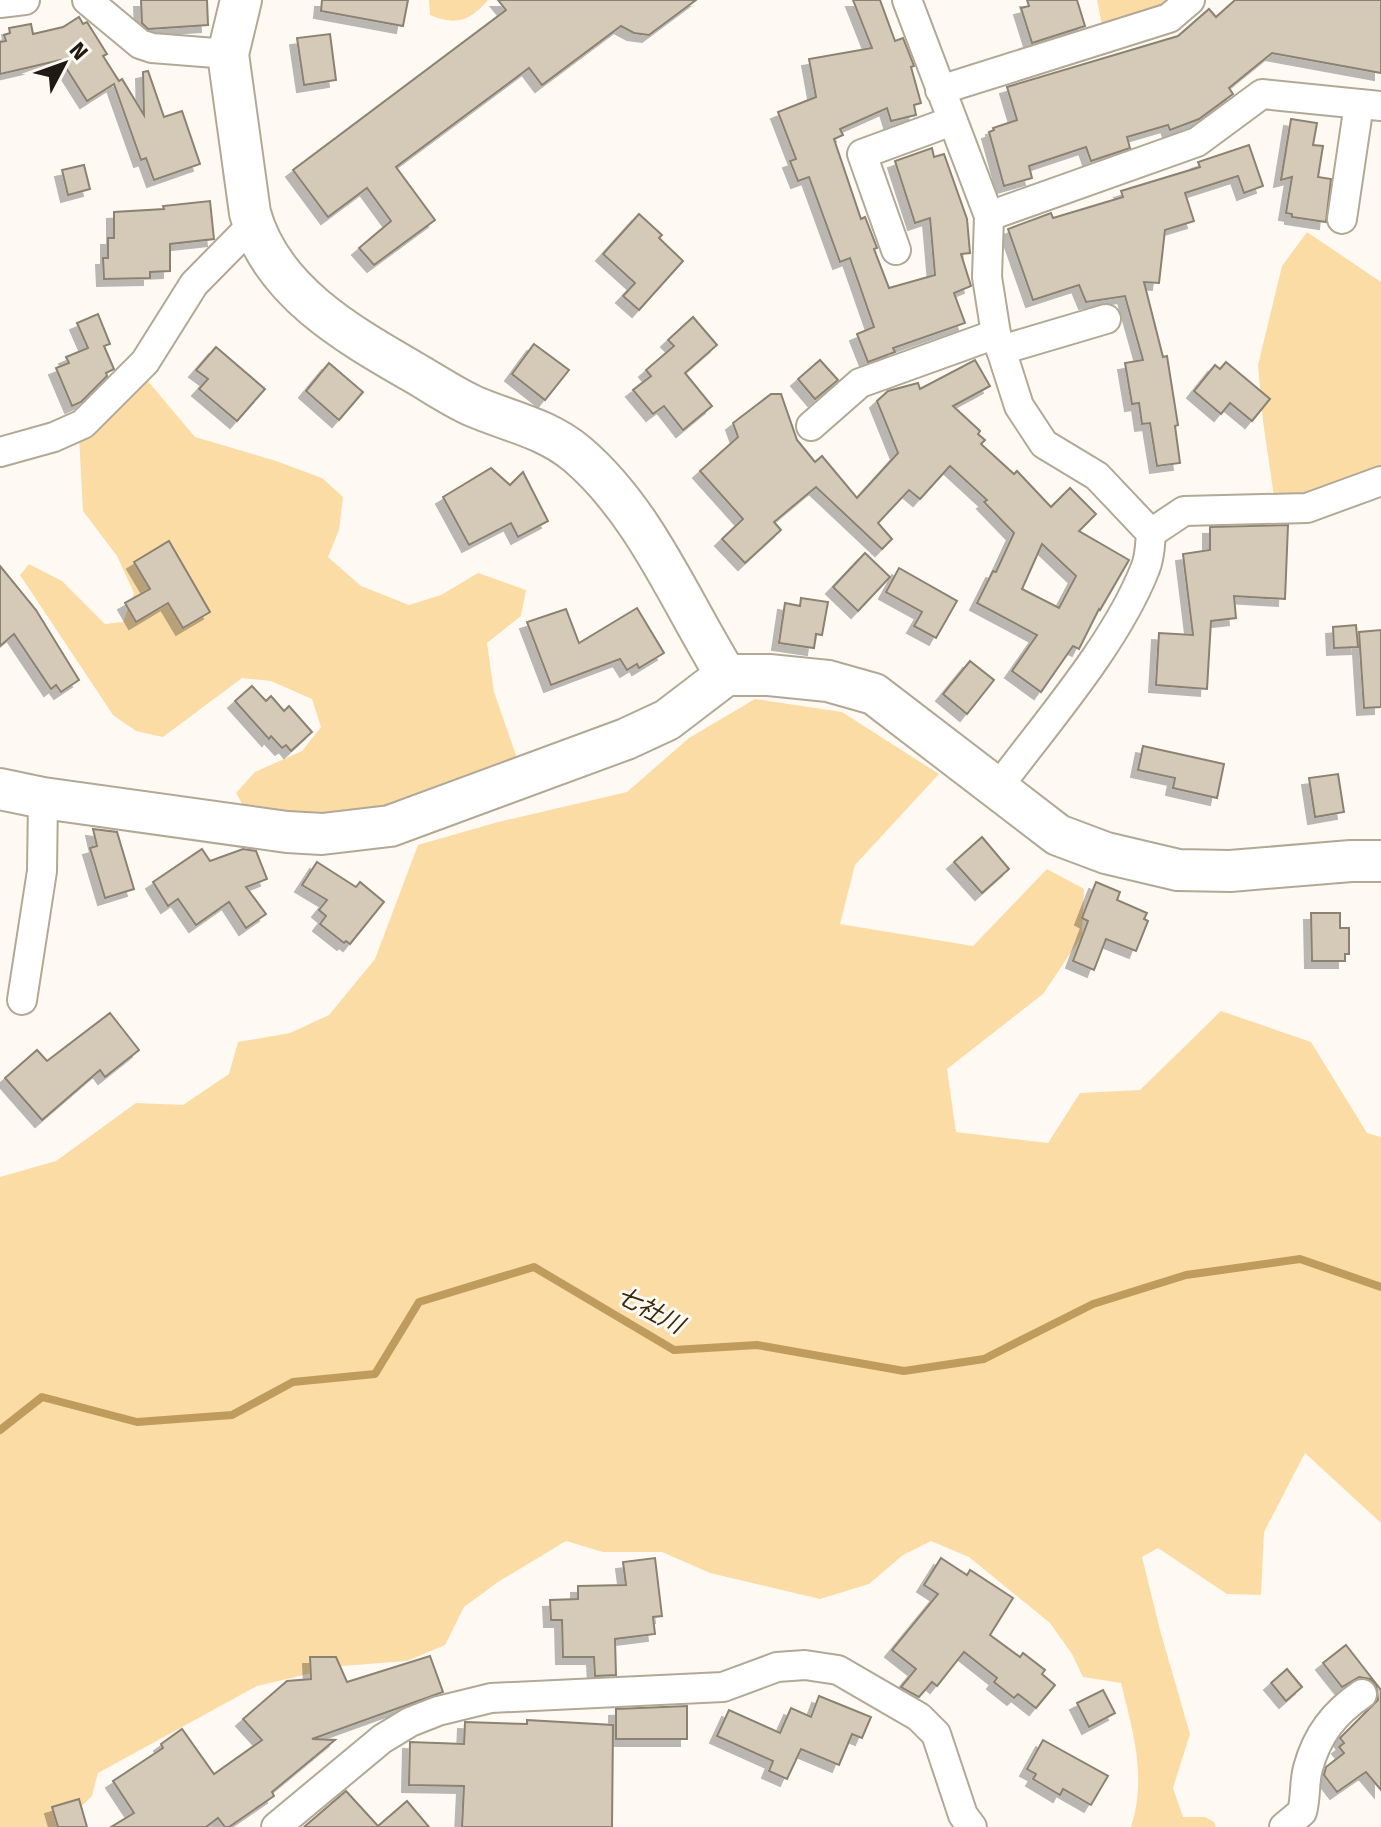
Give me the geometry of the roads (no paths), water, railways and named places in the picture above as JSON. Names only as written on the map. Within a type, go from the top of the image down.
[{"type":"street","points":[[0,3],[25,0]]},
{"type":"street","points":[[87,0],[140,44],[152,48],[228,54]]},
{"type":"street","points":[[241,0],[228,54],[244,180],[253,224],[270,260],[296,290],[353,336],[473,406],[552,435],[596,472],[628,510],[726,675]]},
{"type":"street","points":[[907,0],[989,216],[987,277],[998,342],[1019,406],[1044,444],[1097,476],[1151,533]]},
{"type":"street","points":[[940,90],[1169,18],[1190,0]]},
{"type":"street","points":[[989,216],[1197,142],[1262,94],[1370,105],[1342,219]]},
{"type":"street","points":[[896,250],[862,154],[952,121]]},
{"type":"street","points":[[0,452],[54,437],[83,424],[145,362],[194,284],[253,224]]},
{"type":"street","points":[[811,426],[860,383],[998,342],[1106,319]]},
{"type":"street","points":[[996,790],[1108,639],[1146,569],[1151,533],[1184,511],[1307,508],[1381,481]]},
{"type":"street","points":[[0,789],[43,798],[287,832],[322,834],[390,826],[626,739],[667,720],[726,675],[769,675],[828,681],[874,694],[1058,835],[1106,853],[1178,870],[1230,871],[1381,861]]},
{"type":"street","points":[[22,1000],[42,871],[43,798]]},
{"type":"street","points":[[276,1827],[382,1739],[410,1722],[438,1711],[491,1698],[723,1687],[777,1667],[805,1665],[838,1670],[919,1717],[936,1734],[963,1815],[971,1827]]},
{"type":"street","points":[[1284,1827],[1302,1812],[1308,1769],[1325,1729],[1334,1714],[1362,1694]]},
{"type":"waterway","name":"七社川","points":[[0,1430],[42,1397],[137,1422],[232,1415],[293,1382],[375,1374],[419,1302],[534,1267],[674,1350],[757,1345],[904,1371],[984,1359],[1093,1304],[1186,1275],[1300,1259],[1381,1287]]}]
